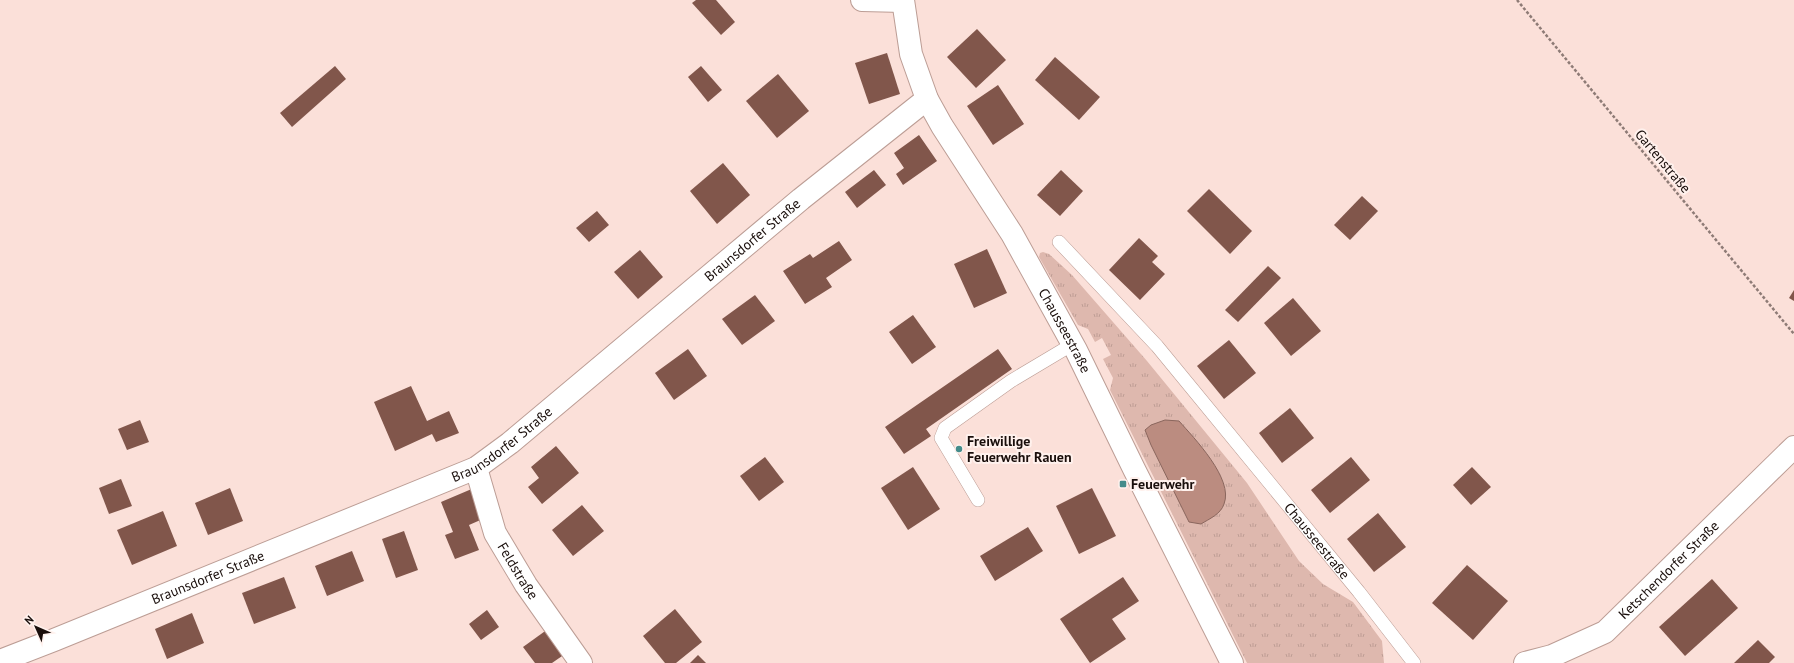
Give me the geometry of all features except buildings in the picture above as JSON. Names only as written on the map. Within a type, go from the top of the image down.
[{"type":"street","points":[[862,0],[903,0]]},
{"type":"street","name":"Chausseestraße","points":[[903,0],[911,54],[927,99],[942,126],[1012,234],[1073,344],[1232,663]]},
{"type":"street","name":"Braunsdorfer Straße","points":[[0,660],[69,635],[476,468],[510,443],[801,199],[927,99]]},
{"type":"street","name":"Ketschendorfer Straße","points":[[1525,663],[1552,656],[1605,632],[1794,447]]},
{"type":"street","name":"Feldstraße","points":[[476,468],[495,533],[526,584],[581,663]]},
{"type":"lane","name":"Chausseestraße","points":[[1059,242],[1158,346],[1354,586],[1414,663]]},
{"type":"lane","points":[[978,500],[941,438],[944,428],[1011,381],[1073,344]]},
{"type":"path","name":"Gartenstraße","points":[[1517,0],[1794,334]]},
{"type":"green space","points":[[1043,252],[1049,254],[1072,275],[1147,361],[1247,483],[1299,561],[1323,584],[1353,602],[1382,641],[1384,663],[1247,663],[1110,390],[1113,378],[1103,359],[1111,355],[1102,338],[1095,342],[1088,329],[1078,325],[1039,257],[1040,253]]},
{"type":"shaded area","points":[[1165,420],[1179,421],[1211,460],[1223,483],[1226,494],[1222,508],[1214,516],[1201,524],[1189,522],[1145,430],[1151,425]]},
{"type":"place","name":"Freiwillige Feuerwehr Rauen","points":[[959,449]]},
{"type":"place","name":"Feuerwehr","points":[[1123,484]]}]
